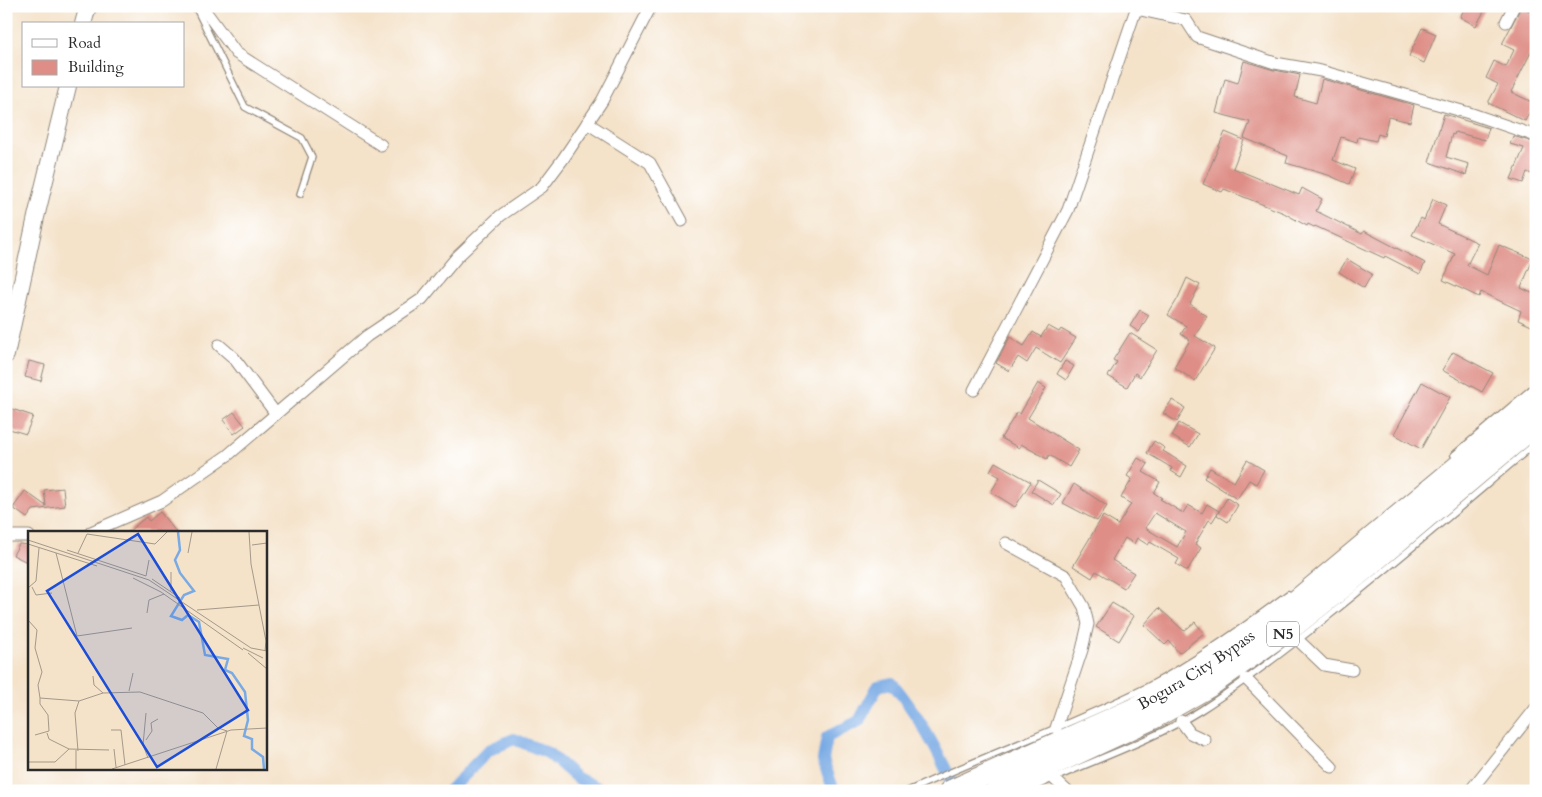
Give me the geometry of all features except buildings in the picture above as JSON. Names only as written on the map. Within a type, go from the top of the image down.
[{"type":"highway","name":"Bogura City Bypass","points":[[950,791],[967,774],[1135,708],[1183,681],[1229,651],[1283,612],[1536,400]]},
{"type":"highway","name":"Bogura City Bypass","points":[[996,791],[1152,719],[1210,686],[1293,627],[1351,581],[1536,425]]},
{"type":"street","points":[[84,22],[88,6]]},
{"type":"street","points":[[197,6],[206,12],[236,53],[381,145]]},
{"type":"street","points":[[93,531],[162,501],[228,455],[367,336],[422,298],[457,257],[500,216],[542,188],[602,101],[651,6]]},
{"type":"street","points":[[1506,22],[1514,6]]},
{"type":"street","points":[[974,390],[1068,210],[1136,9],[1186,20],[1197,37],[1275,63],[1321,71],[1468,113],[1536,136]]},
{"type":"street","points":[[6,355],[36,218],[68,88]]},
{"type":"street","points":[[586,123],[650,163],[682,222]]},
{"type":"street","points":[[219,345],[234,358],[276,414]]},
{"type":"street","points":[[6,536],[28,536]]},
{"type":"street","points":[[1006,543],[1066,576],[1084,607],[1088,624],[1082,650],[1056,728]]},
{"type":"street","points":[[1298,640],[1324,665],[1352,670]]},
{"type":"street","points":[[1246,680],[1332,767]]},
{"type":"street","points":[[1470,791],[1536,708]]},
{"type":"street","points":[[1182,721],[1190,732],[1205,740]]},
{"type":"street","points":[[1053,778],[1067,791]]},
{"type":"lane","points":[[197,6],[245,107],[302,138],[312,157],[300,194]]},
{"type":"lane","points":[[1450,459],[1536,385]]},
{"type":"lane","points":[[1026,791],[1182,721],[1246,680],[1390,566],[1536,443]]},
{"type":"lane","points":[[908,791],[932,780],[967,774],[1056,728],[1147,687],[1229,636],[1295,589]]},
{"type":"waterway","points":[[834,791],[823,760],[827,737],[859,721],[878,686],[892,683],[928,735],[956,791]]},
{"type":"waterway","points":[[449,791],[489,750],[514,739],[548,753],[577,778],[604,791]]}]
